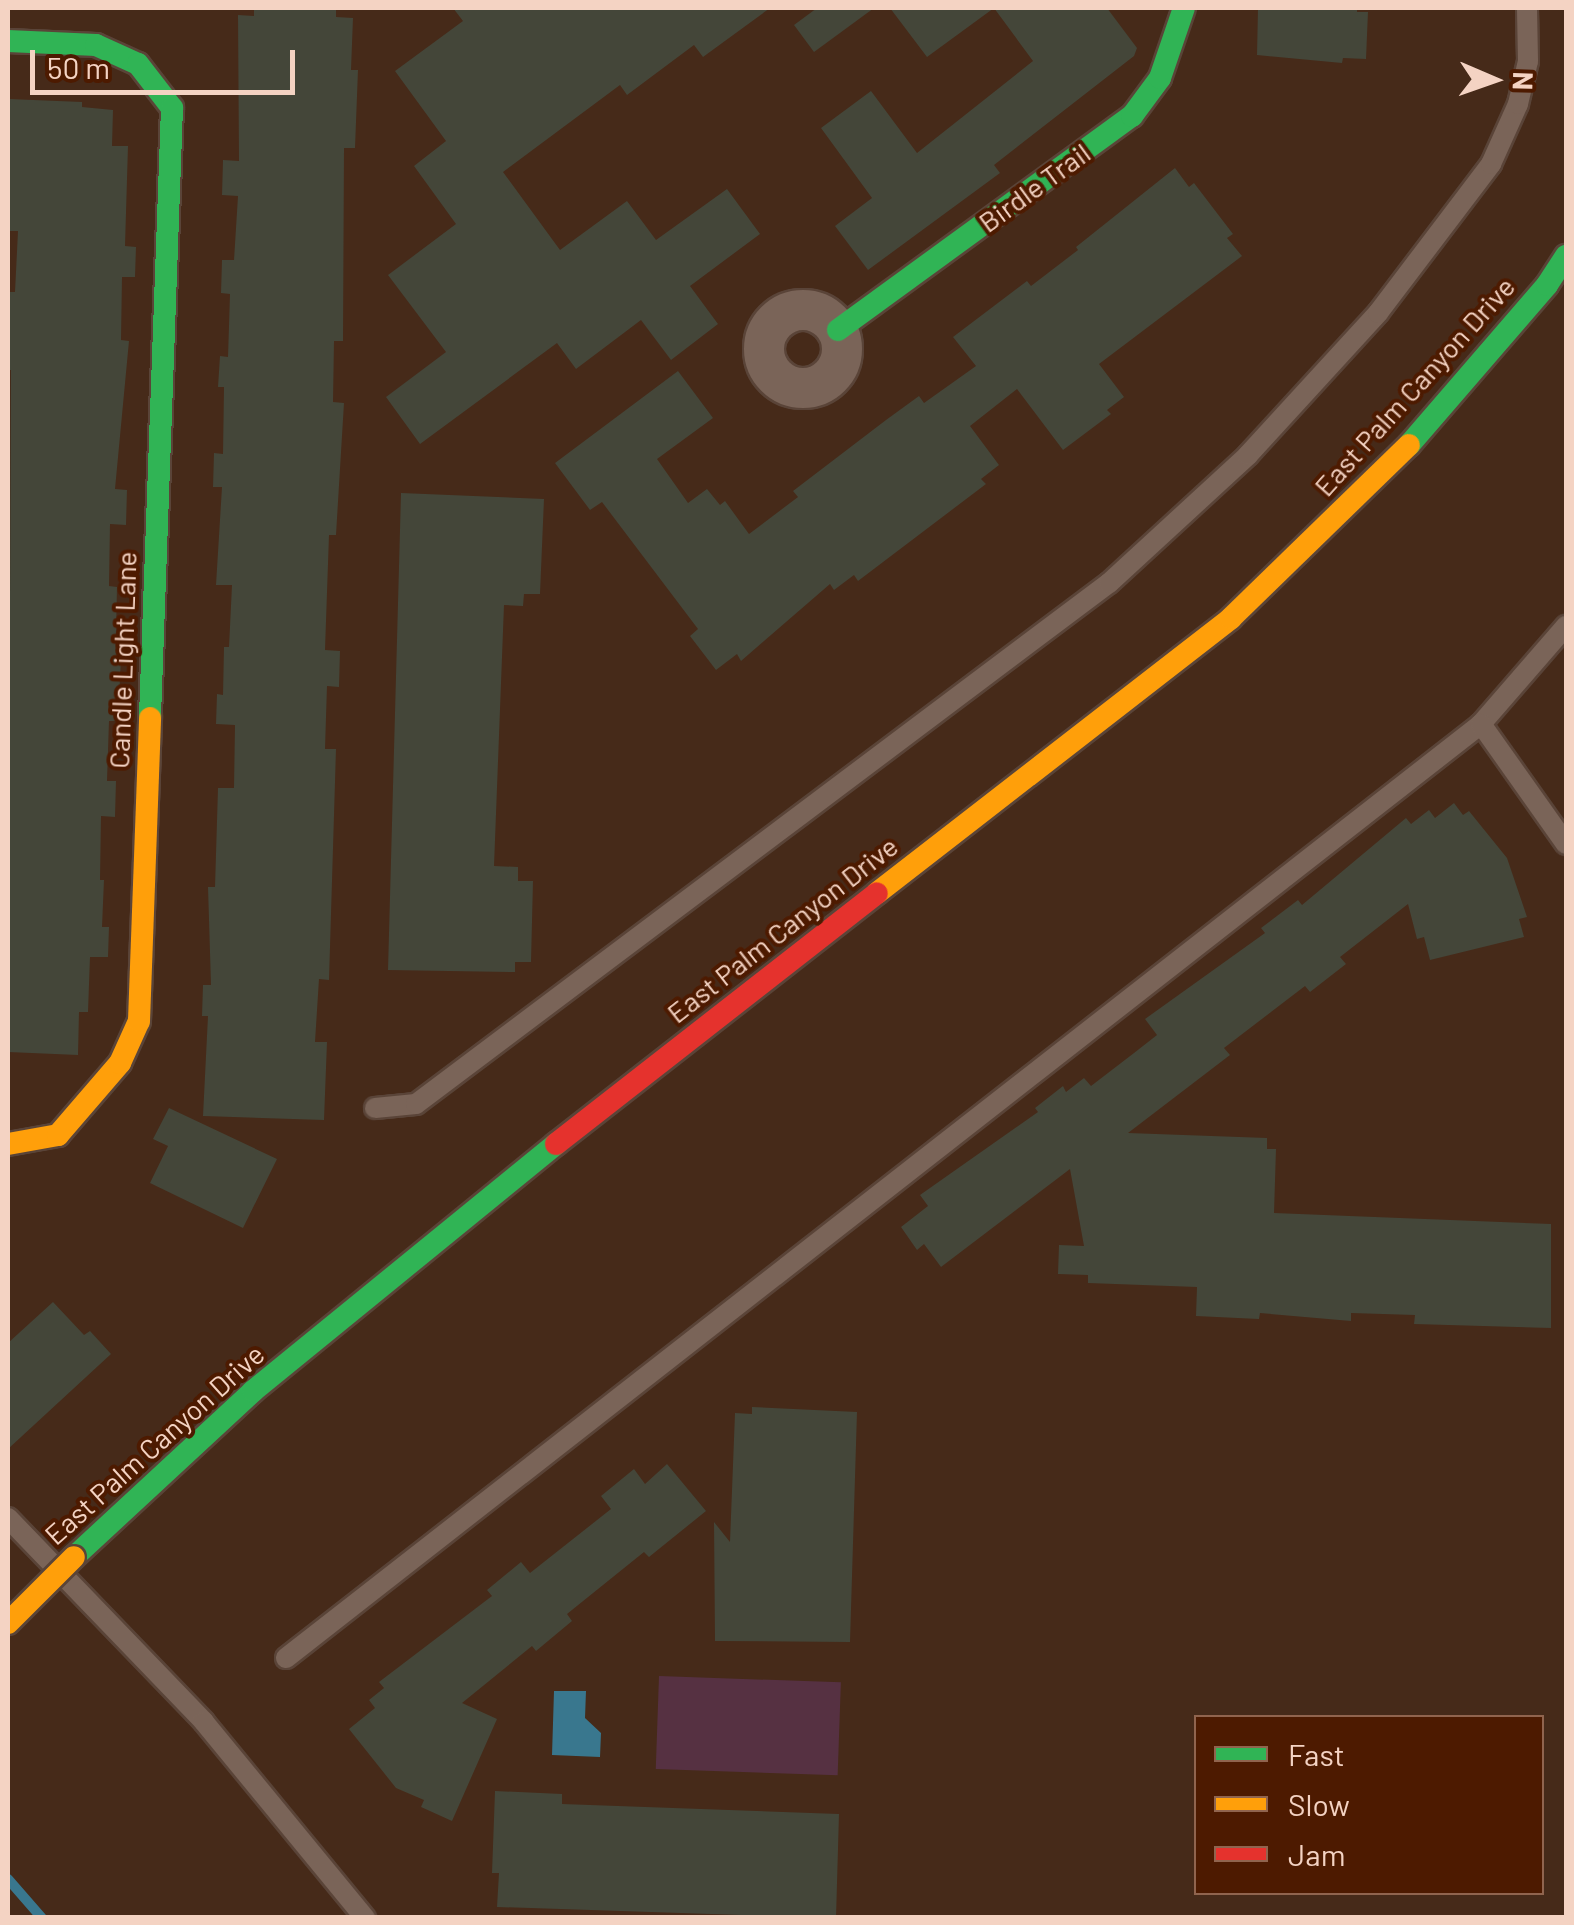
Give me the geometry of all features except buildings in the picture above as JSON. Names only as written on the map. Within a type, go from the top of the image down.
[{"type":"main road","name":"Birdle Trail","points":[[838,330],[1132,116],[1160,78],[1184,8]]},
{"type":"main road","name":"Candle Light Lane","points":[[8,41],[96,45],[138,64],[172,108],[140,1021],[120,1063],[58,1135],[8,1144]]},
{"type":"main road","name":"East Palm Canyon Drive","points":[[8,1624],[253,1390],[595,1112],[1231,618],[1401,455],[1547,285],[1566,256]]},
{"type":"lane","points":[[375,1108],[416,1104],[1110,583],[1248,455],[1378,314],[1491,164],[1518,104],[1528,60],[1527,8]]},
{"type":"lane","points":[[286,1658],[1480,724],[1566,626]]},
{"type":"lane","points":[[1480,724],[1566,844]]},
{"type":"lane","points":[[8,1518],[204,1722],[365,1918]]},
{"type":"shaded area","points":[[659,1676],[841,1682],[838,1775],[656,1769]]},
{"type":"water","points":[[554,1691],[586,1691],[585,1718],[601,1733],[600,1757],[552,1755]]},
{"type":"waterway","points":[[8,1879],[42,1918]]},
{"type":"traffic: fast","points":[[838,330],[1132,116],[1160,78],[1184,8]]},
{"type":"traffic: fast","points":[[8,41],[96,45],[138,64],[172,108],[150,718]]},
{"type":"traffic: fast","points":[[1409,445],[1547,285],[1566,256]]},
{"type":"traffic: fast","points":[[74,1557],[253,1391],[556,1144]]},
{"type":"traffic: slow","points":[[877,893],[1231,618],[1409,445]]},
{"type":"traffic: slow","points":[[8,1144],[58,1135],[120,1063],[139,1021],[150,718]]},
{"type":"traffic: slow","points":[[8,1623],[74,1557]]},
{"type":"traffic: jam","points":[[556,1144],[877,893]]}]
